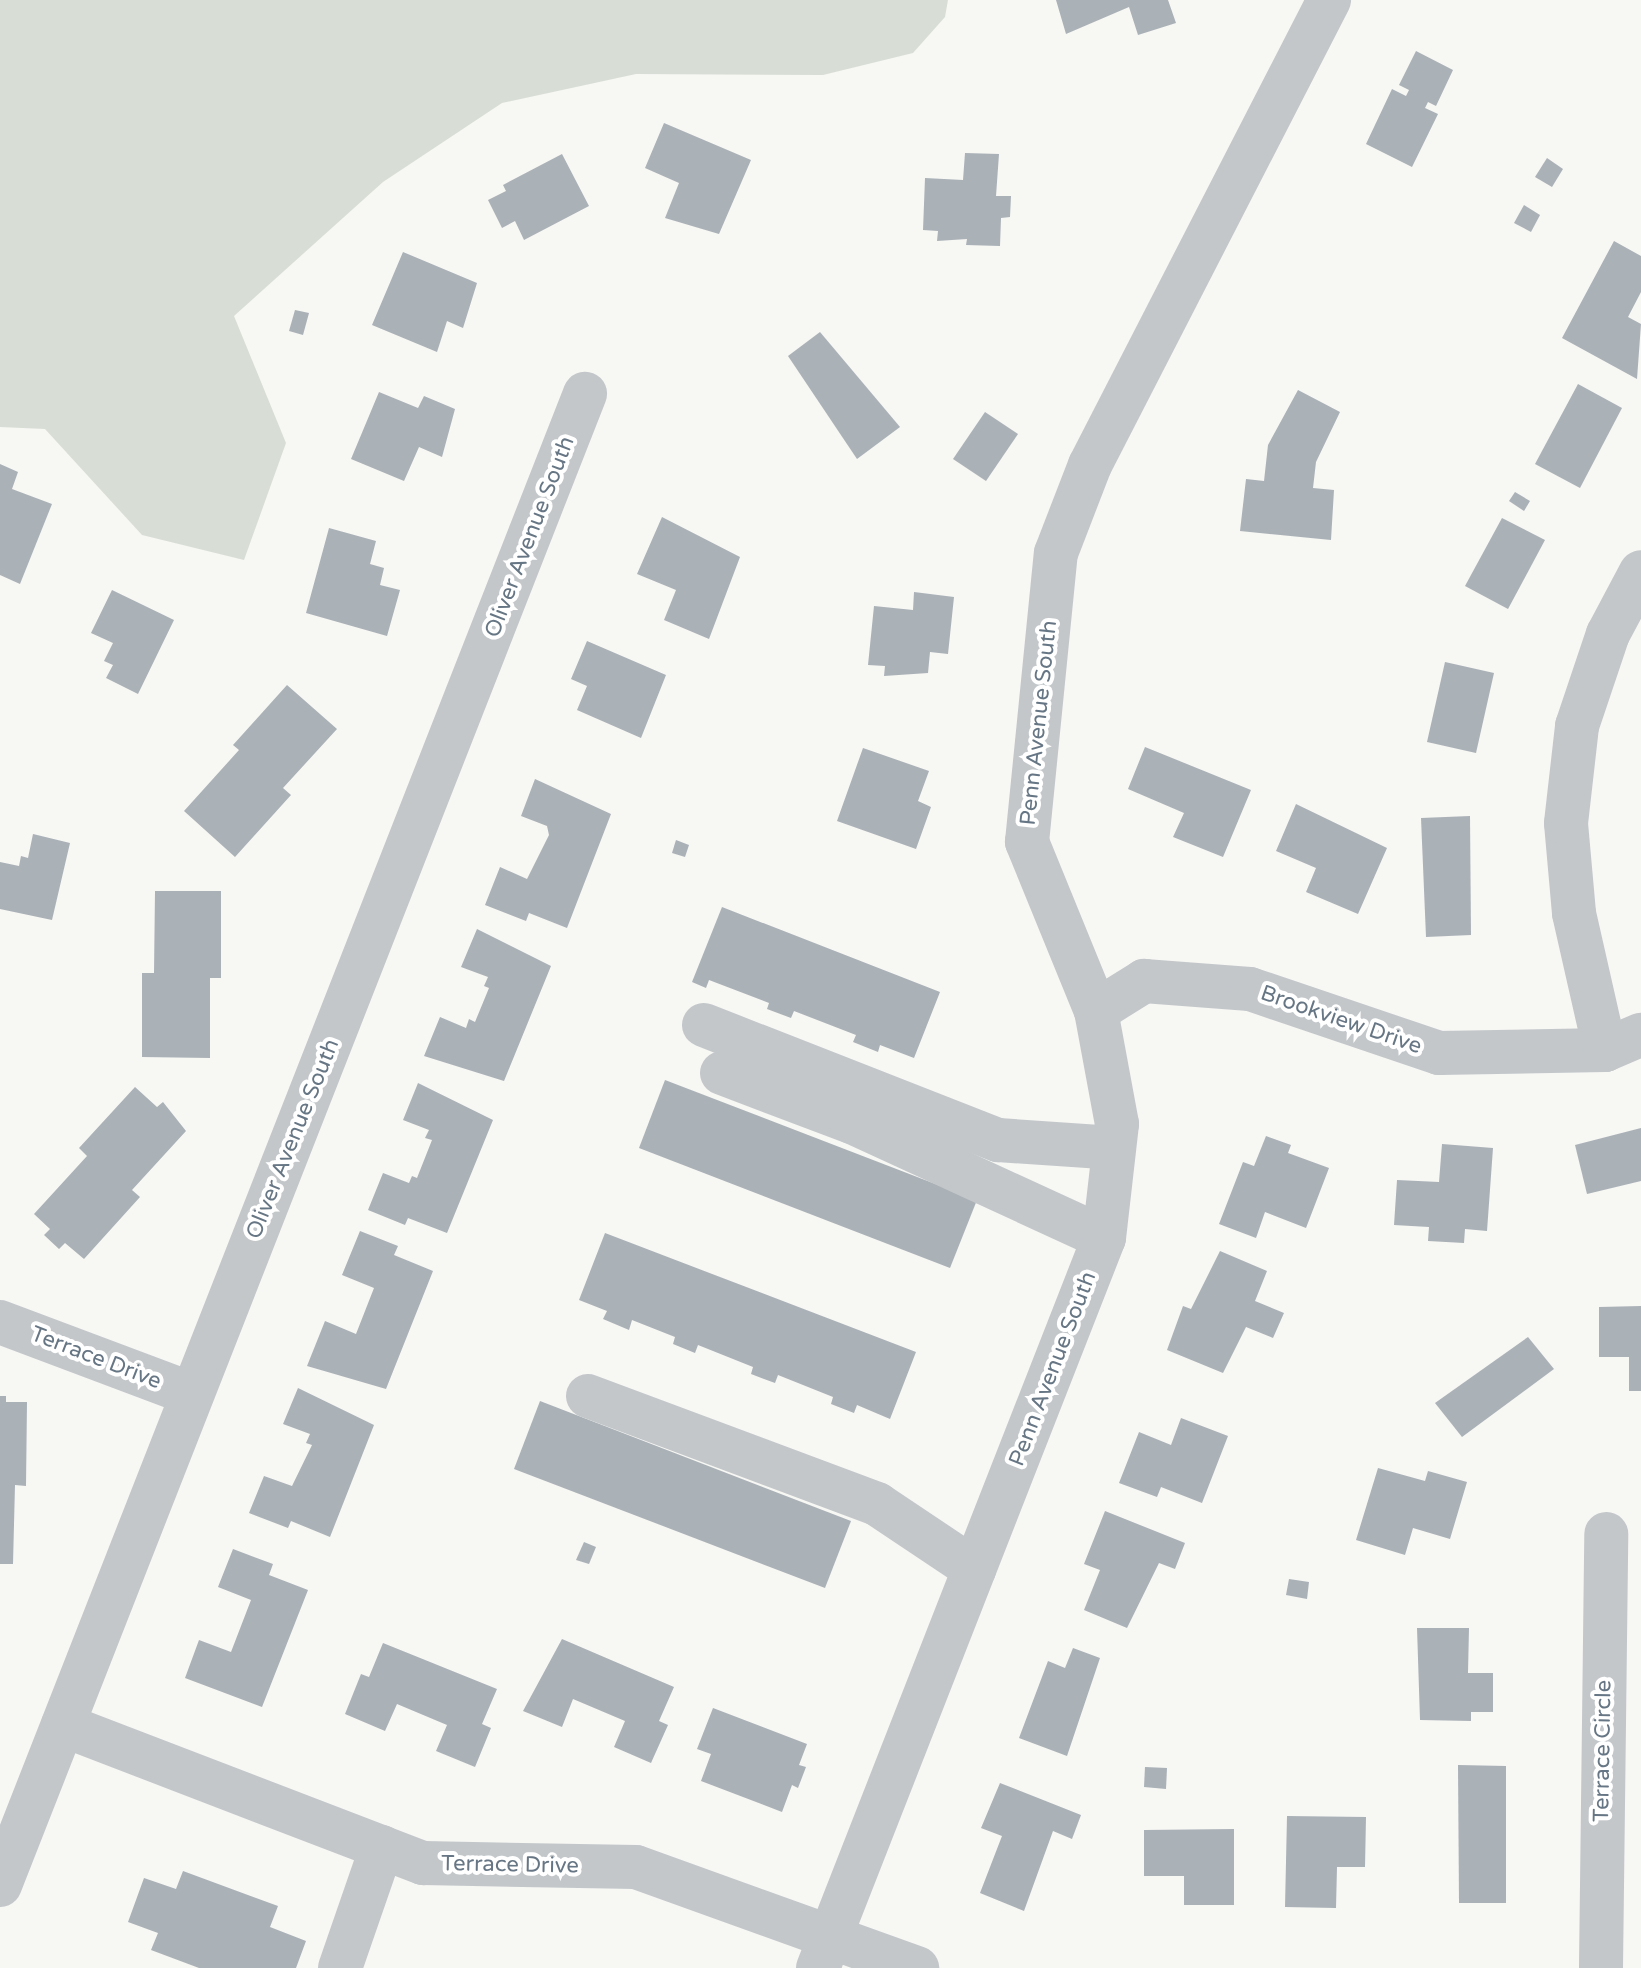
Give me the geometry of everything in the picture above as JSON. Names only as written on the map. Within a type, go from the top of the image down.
[{"type":"street","name":"Penn Avenue South","points":[[824,1953],[1104,1238],[1117,1124],[1096,1011],[1027,842],[1056,553],[1090,465],[1329,0]]},
{"type":"street","name":"Oliver Avenue South","points":[[0,1885],[585,394]]},
{"type":"street","points":[[1623,1042],[1574,913],[1566,823],[1577,726],[1608,634],[1641,572]]},
{"type":"street","name":"Brookview Drive","points":[[1096,1011],[1144,981],[1250,989],[1439,1053],[1623,1042]]},
{"type":"street","points":[[704,1025],[998,1140],[1114,1148]]},
{"type":"street","points":[[722,1073],[852,1122],[1104,1238]]},
{"type":"street","name":"Terrace Drive","points":[[0,1322],[192,1394]]},
{"type":"street","points":[[588,1396],[877,1504],[974,1569]]},
{"type":"street","name":"Terrace Circle","points":[[1601,1968],[1606,1534]]},
{"type":"street","name":"Terrace Drive","points":[[63,1725],[423,1863],[636,1867],[824,1953],[917,1968]]},
{"type":"street","points":[[340,1968],[382,1847]]},
{"type":"shaded area","points":[[0,0],[948,0],[945,17],[913,53],[823,75],[636,74],[502,103],[383,182],[234,316],[286,443],[244,560],[142,535],[45,429],[0,427]]},
{"type":"building","points":[[1056,0],[1168,0],[1176,23],[1138,35],[1129,7],[1066,34]]},
{"type":"building","points":[[1416,51],[1453,70],[1436,106],[1428,102],[1425,108],[1438,114],[1412,167],[1366,144],[1392,89],[1406,96],[1409,90],[1399,85]]},
{"type":"building","points":[[664,123],[751,160],[719,234],[665,218],[679,183],[645,168]]},
{"type":"building","points":[[965,153],[999,154],[996,196],[1011,196],[1010,217],[1001,218],[1000,246],[966,245],[967,239],[937,241],[938,231],[923,230],[925,178],[963,180]]},
{"type":"building","points":[[562,154],[589,206],[524,240],[515,221],[502,228],[488,200],[506,191],[503,185]]},
{"type":"building","points":[[1547,158],[1563,169],[1552,187],[1535,177]]},
{"type":"building","points":[[1524,205],[1540,215],[1531,232],[1514,223]]},
{"type":"building","points":[[1614,241],[1641,256],[1641,292],[1628,317],[1641,324],[1637,379],[1562,338]]},
{"type":"building","points":[[403,252],[477,283],[463,328],[447,321],[437,352],[372,325]]},
{"type":"building","points":[[295,310],[309,313],[303,335],[289,331]]},
{"type":"building","points":[[820,332],[900,427],[857,459],[788,356]]},
{"type":"building","points":[[1578,384],[1622,408],[1580,488],[1535,464]]},
{"type":"building","points":[[1298,390],[1340,412],[1316,462],[1313,488],[1334,490],[1331,540],[1240,531],[1246,479],[1264,481],[1268,445]]},
{"type":"building","points":[[379,392],[418,408],[424,396],[455,409],[442,457],[419,447],[404,481],[351,459]]},
{"type":"building","points":[[985,412],[1018,434],[986,481],[953,459]]},
{"type":"building","points":[[0,464],[18,472],[12,489],[52,504],[20,584],[0,575]]},
{"type":"building","points":[[1515,492],[1530,501],[1524,511],[1509,501]]},
{"type":"building","points":[[662,517],[740,557],[709,639],[664,620],[676,590],[637,574]]},
{"type":"building","points":[[1502,518],[1545,540],[1508,609],[1465,586]]},
{"type":"building","points":[[329,528],[376,541],[370,564],[384,568],[380,585],[400,590],[387,636],[306,613]]},
{"type":"building","points":[[112,590],[174,620],[138,694],[106,678],[113,665],[104,661],[113,643],[91,633]]},
{"type":"building","points":[[914,592],[954,597],[948,654],[930,652],[928,673],[884,676],[885,666],[868,665],[874,606],[913,610]]},
{"type":"building","points":[[587,641],[666,675],[641,738],[577,710],[587,686],[571,679]]},
{"type":"building","points":[[1445,662],[1494,673],[1476,753],[1427,742]]},
{"type":"building","points":[[287,685],[337,729],[283,788],[291,795],[235,857],[184,811],[239,750],[233,745]]},
{"type":"building","points":[[1145,747],[1251,790],[1223,857],[1173,837],[1184,813],[1128,789]]},
{"type":"building","points":[[863,748],[929,771],[918,801],[931,807],[916,849],[837,821]]},
{"type":"building","points":[[535,779],[611,814],[567,928],[529,913],[526,921],[485,905],[500,867],[527,879],[549,835],[547,826],[521,816]]},
{"type":"building","points":[[1296,804],[1387,848],[1358,914],[1306,892],[1316,868],[1276,851]]},
{"type":"building","points":[[1470,816],[1471,935],[1426,937],[1421,818]]},
{"type":"building","points":[[33,834],[70,843],[52,920],[0,909],[0,862],[19,866],[21,856],[28,858]]},
{"type":"building","points":[[676,840],[689,845],[685,857],[672,853]]},
{"type":"building","points":[[155,891],[221,891],[221,978],[210,978],[210,1058],[142,1057],[142,973],[154,973]]},
{"type":"building","points":[[722,907],[940,992],[914,1058],[880,1045],[878,1052],[853,1042],[856,1035],[794,1011],[791,1018],[767,1009],[769,1003],[709,980],[706,988],[692,982]]},
{"type":"building","points":[[477,929],[551,966],[504,1081],[424,1056],[440,1017],[466,1028],[469,1019],[475,1022],[489,988],[484,986],[488,977],[461,967]]},
{"type":"building","points":[[665,1080],[977,1200],[950,1268],[639,1148]]},
{"type":"building","points":[[418,1083],[493,1120],[447,1233],[408,1218],[405,1225],[368,1210],[383,1173],[409,1183],[412,1176],[417,1178],[432,1140],[425,1138],[429,1130],[403,1120]]},
{"type":"building","points":[[135,1087],[157,1107],[163,1102],[186,1131],[132,1190],[140,1197],[84,1259],[65,1243],[59,1249],[44,1235],[50,1229],[34,1214],[87,1156],[79,1148]]},
{"type":"building","points":[[1641,1128],[1641,1181],[1587,1194],[1575,1145]]},
{"type":"building","points":[[1266,1136],[1291,1145],[1288,1153],[1329,1168],[1306,1228],[1265,1212],[1256,1238],[1219,1224],[1243,1162],[1254,1166]]},
{"type":"building","points":[[1442,1144],[1493,1148],[1487,1231],[1465,1229],[1464,1243],[1428,1241],[1429,1227],[1394,1225],[1397,1180],[1439,1182]]},
{"type":"building","points":[[360,1231],[398,1246],[394,1255],[433,1271],[386,1389],[307,1366],[325,1321],[356,1334],[374,1288],[342,1275]]},
{"type":"building","points":[[605,1233],[916,1352],[890,1419],[857,1405],[854,1413],[831,1404],[833,1397],[778,1375],[775,1383],[751,1374],[753,1367],[698,1345],[695,1353],[673,1344],[675,1337],[632,1320],[629,1330],[603,1319],[607,1311],[579,1300]]},
{"type":"building","points":[[1220,1251],[1267,1271],[1255,1301],[1284,1313],[1273,1338],[1246,1327],[1223,1373],[1167,1350],[1183,1306],[1191,1309]]},
{"type":"building","points":[[1641,1306],[1641,1391],[1629,1391],[1629,1357],[1599,1357],[1599,1307]]},
{"type":"building","points":[[1528,1337],[1554,1369],[1462,1437],[1435,1403]]},
{"type":"building","points":[[298,1388],[374,1425],[330,1537],[291,1521],[288,1528],[249,1513],[264,1476],[292,1486],[312,1445],[306,1443],[310,1434],[283,1424]]},
{"type":"building","points":[[0,1396],[6,1396],[6,1402],[27,1402],[26,1486],[15,1485],[13,1564],[0,1564]]},
{"type":"building","points":[[540,1401],[851,1521],[825,1588],[514,1469]]},
{"type":"building","points":[[1181,1418],[1228,1436],[1202,1503],[1161,1487],[1157,1497],[1119,1483],[1139,1432],[1171,1445]]},
{"type":"building","points":[[1378,1468],[1425,1481],[1428,1471],[1467,1482],[1450,1539],[1413,1528],[1405,1555],[1356,1540]]},
{"type":"building","points":[[1105,1511],[1185,1543],[1175,1569],[1159,1563],[1127,1628],[1084,1610],[1100,1570],[1084,1564]]},
{"type":"building","points":[[584,1542],[596,1547],[589,1564],[576,1560]]},
{"type":"building","points":[[233,1549],[273,1564],[269,1575],[308,1590],[262,1707],[185,1678],[199,1640],[231,1652],[251,1600],[218,1587]]},
{"type":"building","points":[[1289,1579],[1309,1582],[1307,1599],[1286,1595]]},
{"type":"building","points":[[1417,1628],[1469,1628],[1468,1673],[1493,1673],[1493,1712],[1471,1712],[1471,1721],[1420,1720]]},
{"type":"building","points":[[562,1639],[674,1687],[659,1721],[668,1725],[651,1763],[614,1747],[625,1721],[573,1699],[562,1727],[523,1711]]},
{"type":"building","points":[[383,1643],[497,1689],[482,1724],[491,1728],[475,1767],[436,1751],[447,1725],[397,1704],[385,1731],[345,1714],[361,1674],[369,1677]]},
{"type":"building","points":[[1073,1648],[1100,1658],[1067,1756],[1019,1738],[1048,1661],[1065,1668]]},
{"type":"building","points":[[713,1708],[807,1744],[799,1765],[806,1767],[798,1788],[792,1785],[782,1812],[701,1781],[711,1754],[697,1749]]},
{"type":"building","points":[[1458,1765],[1506,1766],[1506,1903],[1459,1903]]},
{"type":"building","points":[[1145,1767],[1167,1768],[1166,1789],[1144,1787]]},
{"type":"building","points":[[1000,1783],[1081,1815],[1072,1839],[1053,1831],[1024,1911],[980,1893],[1002,1836],[981,1828]]},
{"type":"building","points":[[1287,1816],[1366,1817],[1365,1867],[1337,1867],[1336,1908],[1285,1907]]},
{"type":"building","points":[[1234,1829],[1234,1905],[1184,1905],[1184,1876],[1144,1876],[1144,1830]]},
{"type":"building","points":[[183,1871],[278,1906],[270,1927],[306,1941],[296,1968],[199,1968],[151,1950],[158,1933],[128,1922],[144,1878],[176,1889]]}]
